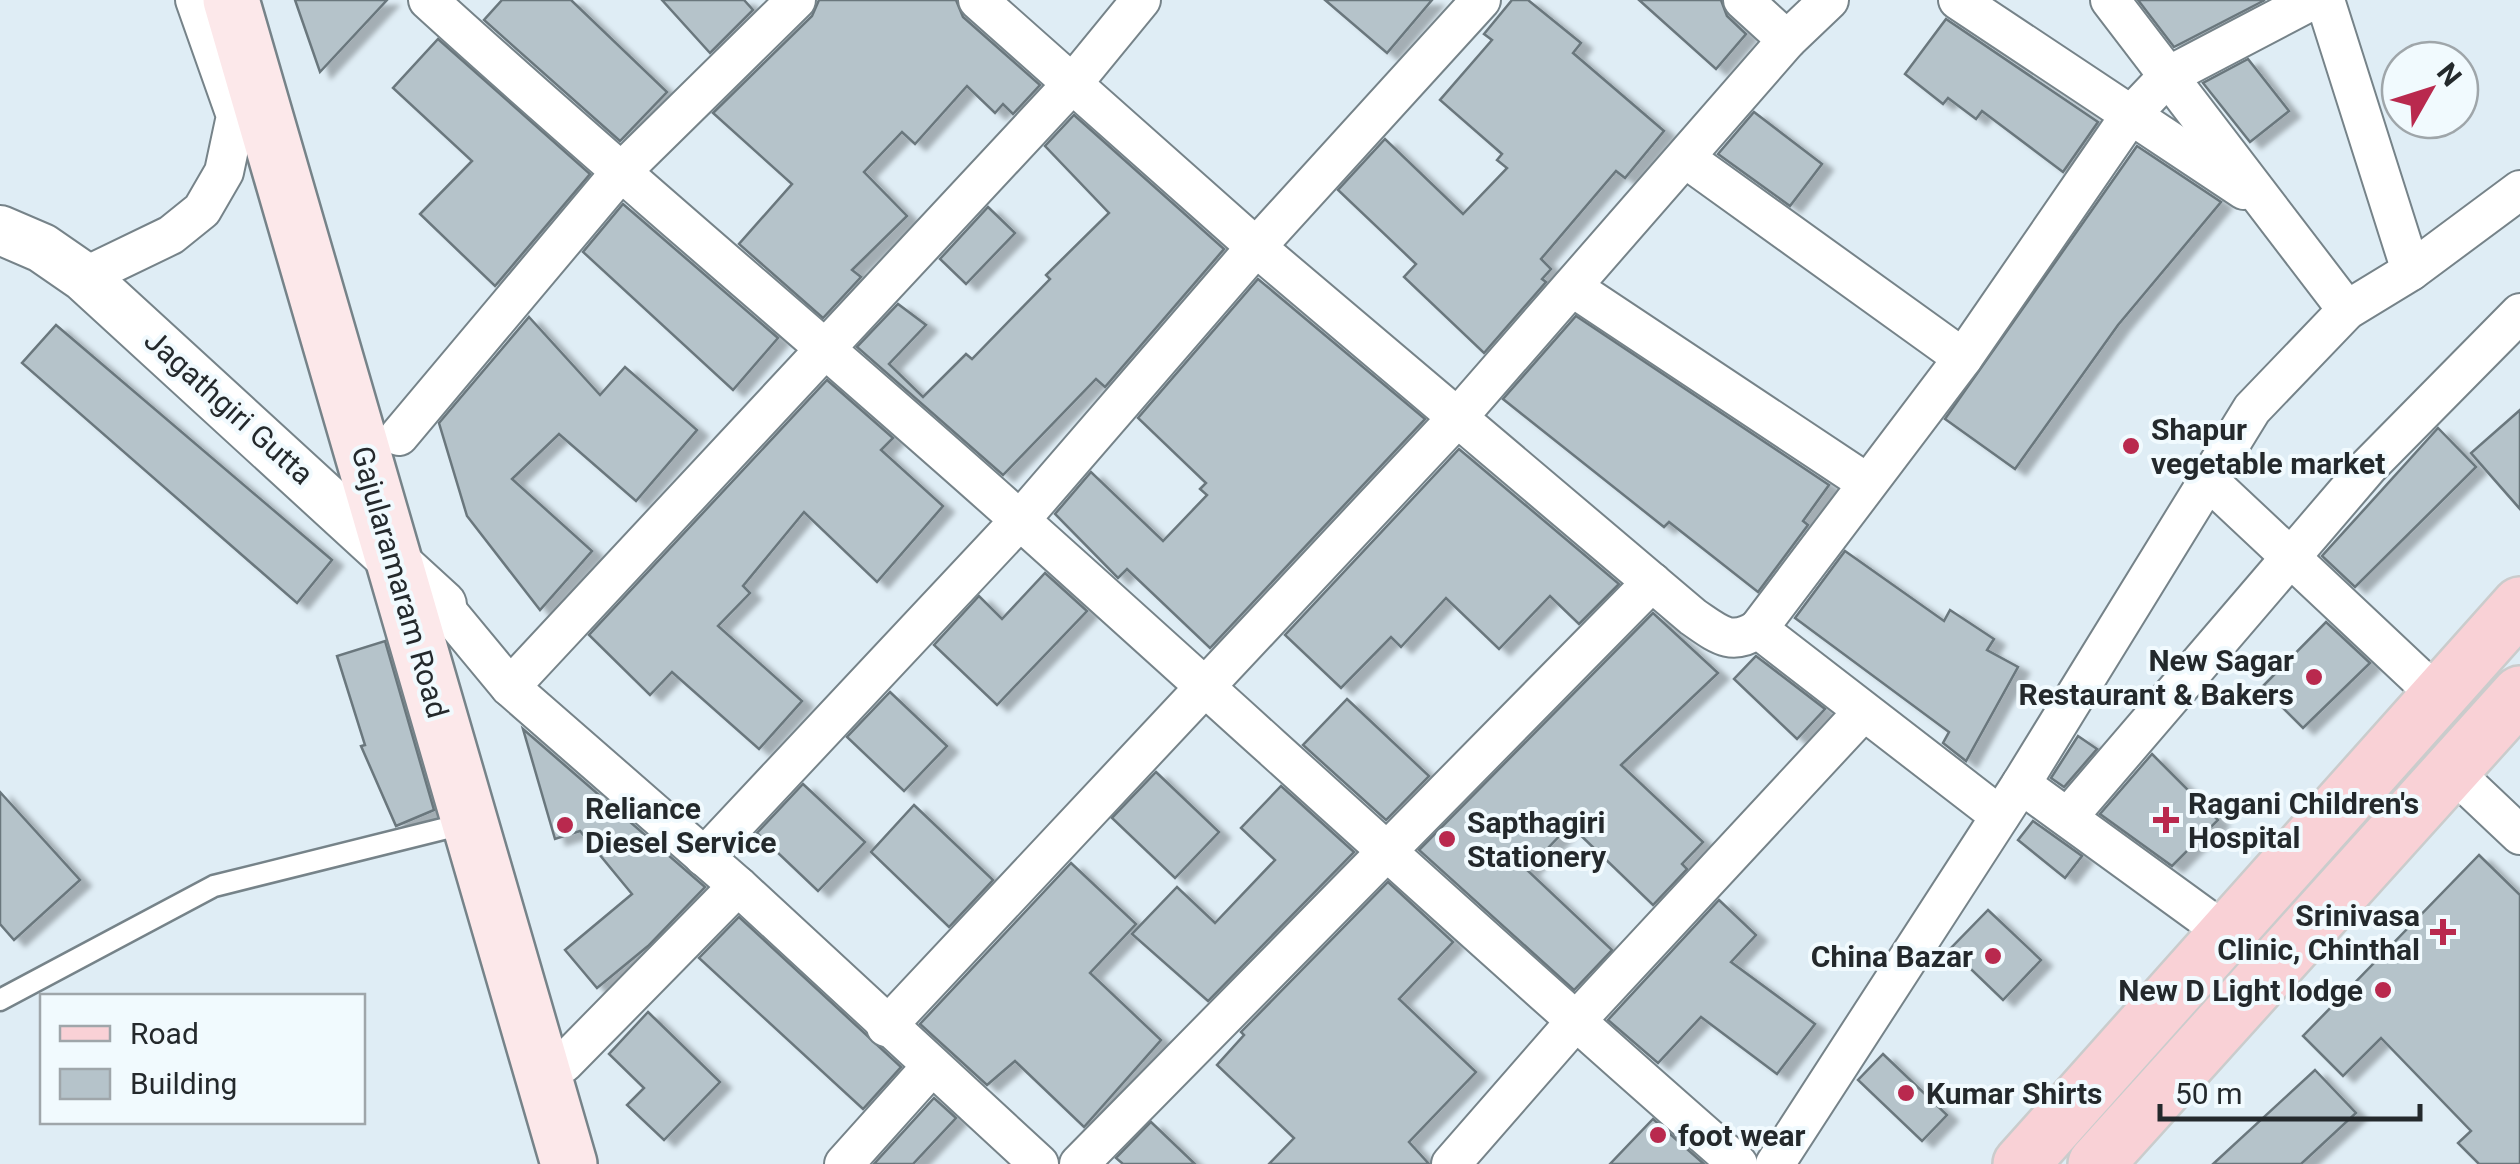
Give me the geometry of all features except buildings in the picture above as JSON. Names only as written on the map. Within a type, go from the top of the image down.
[{"type":"main road","name":"Gajularamaram Road","points":[[231,0],[397,562],[469,823],[571,1160]]},
{"type":"main road","name":"Gajularamaram Road","points":[[268,0],[398,436],[564,1063],[571,1160]]},
{"type":"main road","points":[[2021,1164],[2520,605]]},
{"type":"main road","points":[[2096,1164],[2449,768],[2520,694]]},
{"type":"street","points":[[84,277],[172,235],[202,210],[224,172],[236,116],[195,0]]},
{"type":"street","points":[[398,436],[619,174],[796,0]]},
{"type":"street","points":[[978,0],[1256,248],[1652,582],[1723,638],[1742,640],[1758,630],[1963,358],[2129,117],[2168,76],[2313,0]]},
{"type":"street","points":[[510,687],[1073,82],[1141,0]]},
{"type":"street","points":[[704,857],[1020,520],[1256,248],[1481,0]]},
{"type":"street","points":[[1742,0],[1787,40]]},
{"type":"street","points":[[886,1027],[1457,418],[1787,40],[1829,0]]},
{"type":"street","points":[[1958,0],[2129,117],[2262,201]]},
{"type":"street","points":[[2110,0],[2347,310]]},
{"type":"street","points":[[2324,0],[2411,271]]},
{"type":"street","points":[[449,7],[619,174],[1020,520],[1386,855],[1738,1164]]},
{"type":"street","points":[[1685,158],[1963,358]]},
{"type":"street","points":[[1775,1164],[2000,816],[2252,409],[2347,310],[2411,271],[2520,190]]},
{"type":"street","name":"Jagathgiri Gutta","points":[[0,230],[42,248],[84,277],[442,605]]},
{"type":"street","points":[[1572,287],[1867,483]]},
{"type":"street","points":[[2068,816],[2368,467],[2520,313]]},
{"type":"street","points":[[2206,478],[2438,696]]},
{"type":"street","points":[[1079,1164],[1652,582]]},
{"type":"street","points":[[442,605],[510,687],[738,886],[886,1027],[1039,1164]]},
{"type":"street","points":[[1758,630],[2000,816]]},
{"type":"street","points":[[1451,1164],[1575,1022],[1862,712]]},
{"type":"street","points":[[2449,768],[2520,835]]},
{"type":"street","points":[[2020,784],[2226,933]]},
{"type":"street","points":[[564,1063],[738,886]]},
{"type":"street","points":[[844,1164],[931,1067]]},
{"type":"lane","points":[[0,1000],[214,886],[469,823]]},
{"type":"place","name":"Shapur vegetable market","points":[[2131,446]]},
{"type":"place","name":"New Sagar Restaurant & Bakers","points":[[2314,677]]},
{"type":"place","name":"Ragani Children's Hospital","points":[[2166,820]]},
{"type":"place","name":"Reliance Diesel Service","points":[[565,825]]},
{"type":"place","name":"Sapthagiri Stationery","points":[[1447,839]]},
{"type":"place","name":"Srinivasa Clinic, Chinthal","points":[[2443,932]]},
{"type":"place","name":"China Bazar","points":[[1993,956]]},
{"type":"place","name":"New D Light lodge","points":[[2383,990]]},
{"type":"place","name":"Kumar Shirts","points":[[1906,1093]]},
{"type":"place","name":"foot wear","points":[[1658,1135]]}]
